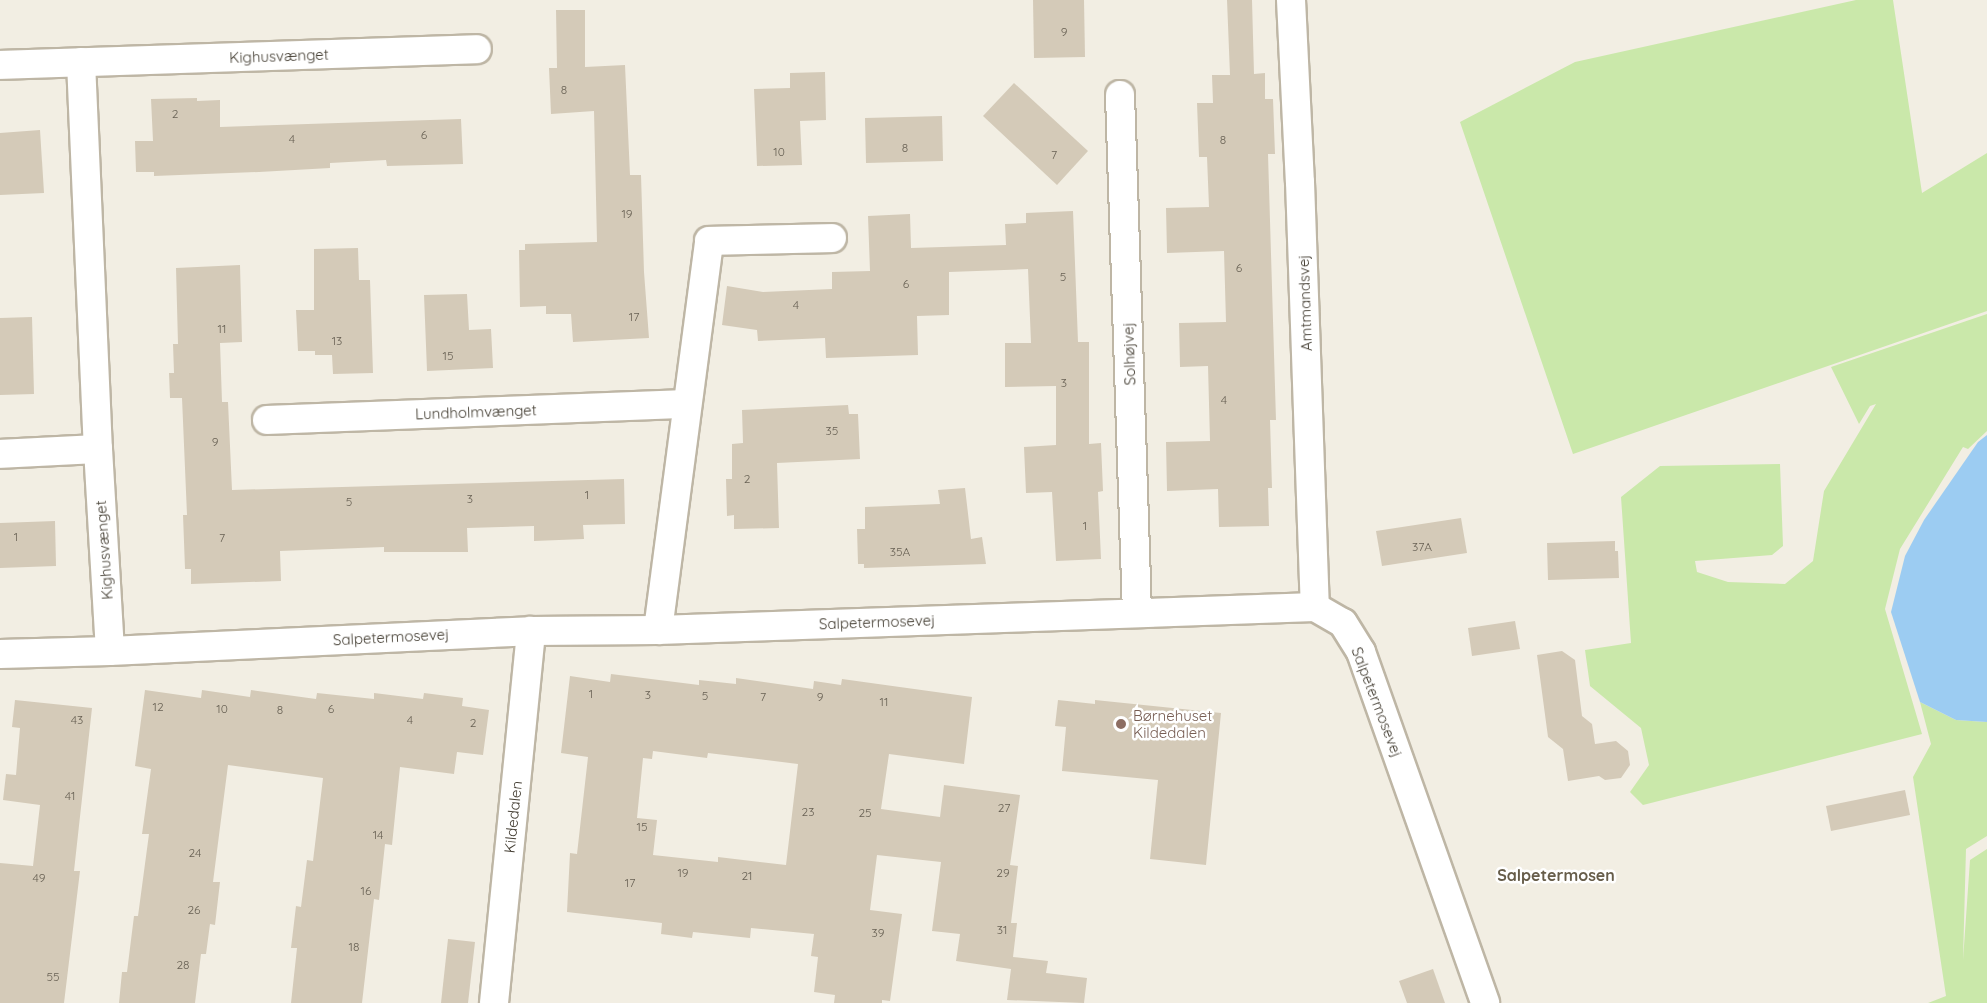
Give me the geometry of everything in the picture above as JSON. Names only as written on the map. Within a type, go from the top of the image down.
[{"type":"street","name":"Amtmandsvej","points":[[1291,0],[1300,182],[1315,607]]},
{"type":"street","name":"Kighusvænget","points":[[0,65],[477,50]]},
{"type":"street","name":"Kighusvænget","points":[[81,62],[98,449],[110,651]]},
{"type":"street","name":"Solhøjvej","points":[[1120,95],[1137,613]]},
{"type":"street","points":[[657,630],[709,241],[832,238]]},
{"type":"street","name":"Lundholmvænget","points":[[267,420],[686,404]]},
{"type":"street","points":[[0,454],[98,449]]},
{"type":"street","name":"Salpetermosevej","points":[[0,654],[531,631],[657,630],[1315,607],[1343,623],[1360,652],[1485,1003]]},
{"type":"street","name":"Kildedalen","points":[[494,1003],[531,631]]},
{"type":"green space","points":[[1856,0],[1893,0],[1922,193],[1987,153],[1987,311],[1573,454],[1460,122],[1575,62]]},
{"type":"green space","points":[[1987,314],[1987,431],[1968,449],[1963,447],[1900,549],[1885,609],[1922,734],[1643,805],[1630,792],[1649,765],[1641,728],[1590,686],[1585,650],[1631,643],[1621,497],[1660,466],[1780,464],[1783,546],[1772,555],[1695,561],[1697,572],[1728,582],[1785,584],[1813,561],[1824,491],[1876,404],[1870,406],[1859,424],[1831,367]]},
{"type":"green space","points":[[1920,702],[1956,720],[1987,722],[1987,836],[1966,849],[1963,960],[1970,860],[1987,849],[1987,1003],[1928,1003],[1946,996],[1913,777],[1931,744]]},
{"type":"water","points":[[1987,435],[1987,722],[1956,720],[1920,702],[1891,612],[1905,556],[1924,520],[1978,442]]},
{"type":"building","points":[[1033,0],[1084,0],[1085,57],[1034,58]]},
{"type":"building","points":[[1227,0],[1252,0],[1254,74],[1265,73],[1265,99],[1273,99],[1275,154],[1268,154],[1276,420],[1270,420],[1272,488],[1268,488],[1269,526],[1219,527],[1218,489],[1167,491],[1166,442],[1210,441],[1208,366],[1180,367],[1179,323],[1226,322],[1224,251],[1167,253],[1166,208],[1209,207],[1207,157],[1199,157],[1197,103],[1213,103],[1212,75],[1230,75]]},
{"type":"building","points":[[556,10],[585,10],[585,67],[625,65],[630,175],[641,175],[649,338],[573,342],[571,314],[546,314],[546,306],[520,307],[519,250],[525,250],[525,244],[597,242],[594,111],[551,114],[549,68],[557,68]]},
{"type":"building","points":[[825,72],[826,120],[800,121],[802,165],[757,166],[754,89],[790,88],[790,73]]},
{"type":"building","points":[[1014,83],[1088,151],[1057,185],[983,116]]},
{"type":"building","points":[[197,98],[197,101],[220,100],[220,127],[461,119],[463,164],[387,166],[386,160],[330,163],[330,168],[259,172],[154,176],[154,172],[136,172],[135,141],[153,141],[151,99]]},
{"type":"building","points":[[942,116],[943,161],[866,163],[865,118]]},
{"type":"building","points":[[40,130],[44,193],[0,195],[0,133]]},
{"type":"building","points":[[1073,211],[1078,342],[1089,342],[1089,444],[1101,443],[1103,491],[1098,492],[1101,559],[1056,561],[1052,492],[1026,493],[1024,447],[1056,445],[1056,386],[1005,387],[1005,343],[1031,343],[1028,269],[949,272],[949,315],[917,316],[918,355],[826,358],[825,338],[758,341],[757,330],[722,325],[727,286],[763,292],[832,289],[832,272],[870,271],[868,216],[910,214],[911,248],[1006,245],[1005,224],[1026,223],[1026,213]]},
{"type":"building","points":[[358,248],[359,280],[370,280],[373,373],[333,374],[332,355],[315,355],[315,351],[298,351],[296,310],[314,310],[314,249]]},
{"type":"building","points":[[240,265],[242,342],[220,343],[222,402],[228,402],[232,490],[624,479],[625,524],[583,525],[584,539],[534,541],[534,526],[467,528],[468,552],[384,552],[384,547],[280,551],[281,581],[191,584],[191,569],[185,569],[183,515],[187,515],[182,398],[170,398],[169,373],[174,373],[173,344],[178,344],[176,268]]},
{"type":"building","points":[[467,294],[469,330],[491,329],[493,368],[427,371],[424,295]]},
{"type":"building","points":[[32,317],[34,394],[0,395],[0,318]]},
{"type":"building","points":[[848,405],[849,414],[858,414],[860,459],[777,463],[779,528],[734,529],[734,515],[727,516],[726,479],[732,479],[732,444],[743,443],[742,410]]},
{"type":"building","points":[[965,488],[971,539],[982,537],[986,564],[864,568],[864,564],[858,564],[857,529],[865,529],[865,507],[940,504],[938,490]]},
{"type":"building","points":[[1461,518],[1467,553],[1382,566],[1376,531]]},
{"type":"building","points":[[55,521],[56,566],[0,568],[0,523]]},
{"type":"building","points":[[1615,541],[1615,551],[1618,551],[1619,578],[1548,580],[1547,543]]},
{"type":"building","points":[[1515,621],[1520,649],[1472,656],[1468,628]]},
{"type":"building","points":[[1562,651],[1575,660],[1582,716],[1592,724],[1595,744],[1616,741],[1628,751],[1630,765],[1621,778],[1605,780],[1599,776],[1568,781],[1563,749],[1548,737],[1537,655]]},
{"type":"building","points":[[611,674],[699,685],[699,680],[736,684],[736,678],[813,689],[814,681],[841,685],[842,679],[972,697],[964,764],[889,754],[881,809],[940,817],[944,785],[1020,795],[1010,865],[1018,866],[1011,923],[1017,923],[1013,957],[1048,961],[1046,973],[1087,978],[1084,1003],[1007,1000],[1011,969],[956,961],[960,934],[932,931],[941,862],[877,855],[870,910],[902,914],[890,1001],[882,1000],[882,1003],[834,1003],[835,995],[814,992],[818,957],[811,956],[814,934],[751,928],[750,938],[693,932],[692,938],[661,934],[662,923],[567,912],[570,853],[577,854],[588,757],[561,753],[570,676],[610,682]],"holes":[[[653,751],[707,758],[708,753],[798,764],[786,865],[718,857],[718,862],[653,855],[657,820],[637,818],[643,758],[652,759]]]},
{"type":"building","points":[[145,690],[201,698],[202,690],[250,697],[251,690],[316,699],[317,693],[374,699],[374,693],[423,699],[424,693],[463,698],[462,706],[489,710],[483,755],[457,752],[454,774],[400,767],[392,845],[385,844],[379,900],[374,899],[362,1003],[291,1003],[297,948],[291,948],[296,906],[301,907],[307,860],[313,861],[323,778],[228,765],[213,882],[220,882],[215,925],[210,924],[206,954],[201,954],[195,1003],[119,1003],[122,972],[127,972],[134,916],[138,916],[149,834],[142,834],[151,769],[135,766]]},
{"type":"building","points":[[15,700],[92,708],[74,871],[80,871],[64,1003],[0,1003],[0,863],[33,866],[40,805],[3,800],[6,774],[16,775],[20,728],[12,727]]},
{"type":"building","points":[[1058,700],[1095,704],[1095,700],[1221,713],[1206,865],[1150,859],[1158,780],[1062,771],[1066,727],[1055,726]]},
{"type":"building","points":[[1905,790],[1910,815],[1831,831],[1826,806]]},
{"type":"building","points":[[448,939],[475,942],[468,1003],[441,1003]]},
{"type":"building","points":[[1433,969],[1445,1003],[1407,1003],[1399,981]]},
{"type":"place","name":"Børnehuset Kildedalen","points":[[1121,724]]},
{"type":"district","name":"Salpetermosen","points":[[1556,875]]}]
